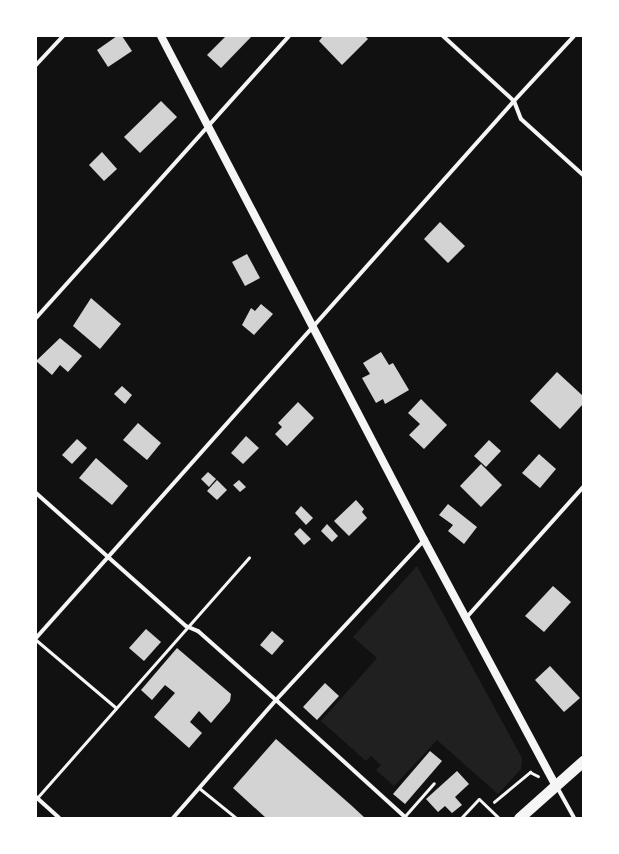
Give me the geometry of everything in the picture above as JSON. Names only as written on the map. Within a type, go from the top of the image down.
[{"type":"highway","points":[[519,818],[583,761]]},
{"type":"main road","points":[[161,36],[465,618],[556,786]]},
{"type":"street","points":[[36,65],[63,36]]},
{"type":"street","points":[[36,318],[289,36]]},
{"type":"street","points":[[443,36],[514,101],[521,119],[583,175]]},
{"type":"street","points":[[36,639],[312,327],[574,36]]},
{"type":"street","points":[[465,618],[583,487]]},
{"type":"street","points":[[36,493],[186,626],[198,631],[405,817]]},
{"type":"street","points":[[173,818],[276,700],[424,540]]},
{"type":"street","points":[[556,786],[574,818]]},
{"type":"street","points":[[36,798],[60,818]]},
{"type":"lane","points":[[36,798],[186,626],[249,557]]},
{"type":"lane","points":[[36,639],[115,707]]},
{"type":"lane","points":[[405,817],[434,782]]},
{"type":"lane","points":[[199,788],[236,818]]},
{"type":"lane","points":[[461,818],[479,799],[500,818]]},
{"type":"path","points":[[488,807],[530,772],[556,786]]},
{"type":"shaded area","points":[[417,566],[522,758],[521,769],[498,794],[437,740],[394,786],[376,770],[381,765],[371,756],[366,761],[321,721],[377,658],[353,637]]},
{"type":"building","points":[[117,36],[122,36],[132,51],[108,67],[97,50]]},
{"type":"building","points":[[226,36],[252,36],[221,68],[207,55]]},
{"type":"building","points":[[323,36],[365,36],[368,39],[342,65],[319,41]]},
{"type":"building","points":[[161,101],[177,117],[140,153],[124,137]]},
{"type":"building","points":[[102,152],[117,169],[104,181],[89,165]]},
{"type":"building","points":[[440,222],[465,246],[448,263],[424,239]]},
{"type":"building","points":[[247,254],[260,278],[245,286],[232,262]]},
{"type":"building","points":[[91,298],[121,324],[100,349],[73,326]]},
{"type":"building","points":[[261,304],[273,314],[254,335],[242,325],[251,308],[255,311]]},
{"type":"building","points":[[60,338],[82,356],[68,372],[60,365],[52,375],[36,361]]},
{"type":"building","points":[[381,352],[389,365],[393,363],[409,390],[385,404],[383,399],[376,403],[362,378],[370,374],[363,363]]},
{"type":"building","points":[[557,372],[583,396],[583,404],[560,429],[530,401]]},
{"type":"building","points":[[122,386],[132,395],[125,404],[114,394]]},
{"type":"building","points":[[421,399],[447,425],[424,449],[409,435],[420,424],[408,413]]},
{"type":"building","points":[[298,402],[314,418],[287,446],[275,434],[282,427],[278,423]]},
{"type":"building","points":[[138,423],[161,443],[147,460],[123,440]]},
{"type":"building","points":[[246,436],[259,448],[243,464],[231,453]]},
{"type":"building","points":[[77,439],[87,448],[72,464],[62,455]]},
{"type":"building","points":[[489,440],[501,451],[486,467],[474,456]]},
{"type":"building","points":[[539,454],[556,469],[540,488],[522,473]]},
{"type":"building","points":[[96,458],[128,486],[112,505],[79,478]]},
{"type":"building","points":[[481,464],[502,485],[481,507],[460,486]]},
{"type":"building","points":[[208,472],[216,479],[209,487],[201,479]]},
{"type":"building","points":[[217,480],[227,490],[217,500],[207,491]]},
{"type":"building","points":[[239,480],[246,487],[240,492],[233,485]]},
{"type":"building","points":[[356,500],[364,509],[362,512],[367,518],[349,536],[334,521]]},
{"type":"building","points":[[448,504],[477,527],[464,544],[448,531],[453,525],[439,515]]},
{"type":"building","points":[[301,506],[313,518],[306,525],[295,513]]},
{"type":"building","points":[[327,524],[338,536],[332,542],[321,531]]},
{"type":"building","points":[[300,528],[311,539],[304,545],[294,534]]},
{"type":"building","points":[[553,586],[571,602],[544,632],[525,616]]},
{"type":"building","points":[[146,629],[161,642],[144,661],[129,648]]},
{"type":"building","points":[[272,631],[284,641],[272,655],[260,645]]},
{"type":"building","points":[[177,648],[231,694],[230,701],[211,723],[199,711],[190,722],[202,733],[189,748],[154,717],[175,693],[165,685],[152,700],[141,690]]},
{"type":"building","points":[[550,666],[580,698],[564,712],[535,680]]},
{"type":"building","points":[[325,683],[339,696],[317,720],[303,707]]},
{"type":"building","points":[[276,739],[365,818],[266,818],[233,788]]},
{"type":"building","points":[[430,751],[442,761],[405,804],[393,794]]},
{"type":"building","points":[[457,771],[469,784],[455,797],[462,805],[452,813],[445,806],[438,812],[426,799]]}]
